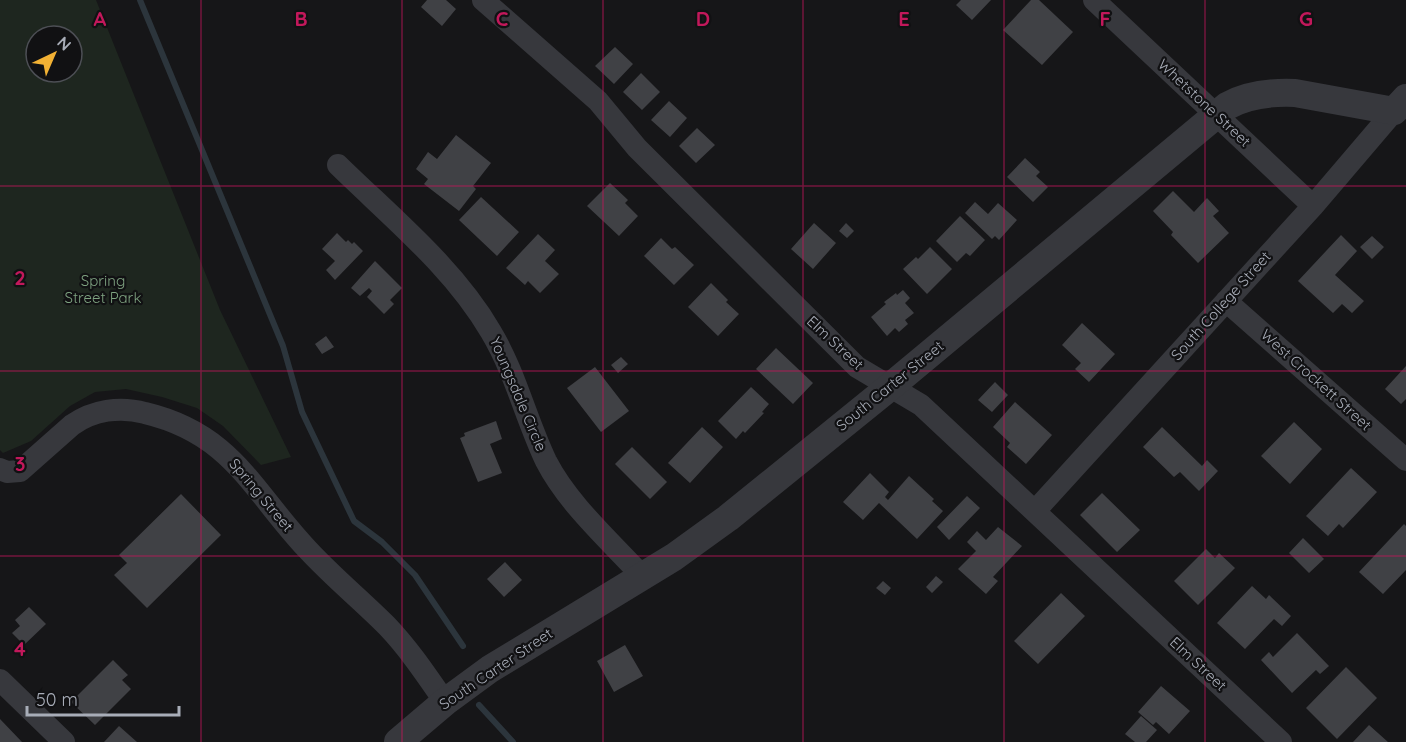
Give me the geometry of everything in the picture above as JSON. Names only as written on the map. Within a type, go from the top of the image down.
[{"type":"street","name":"Elm Street","points":[[483,0],[598,101],[637,148],[858,367],[921,405],[1281,742]]},
{"type":"street","name":"Whetstone Street","points":[[1094,0],[1313,206]]},
{"type":"street","name":"South Carter Street","points":[[398,742],[445,702],[490,669],[674,557],[728,518],[891,386],[1216,115],[1239,100],[1279,93],[1295,93],[1400,105]]},
{"type":"street","name":"South College Street","points":[[1035,512],[1313,206],[1400,105]]},
{"type":"street","name":"Youngsdale Circle","points":[[338,165],[438,263],[467,296],[492,332],[555,478],[567,495],[642,576]]},
{"type":"street","name":"West Crockett Street","points":[[1226,301],[1406,460]]},
{"type":"street","name":"Spring Street","points":[[0,469],[8,472],[20,471],[80,418],[99,412],[138,411],[185,425],[211,442],[247,476],[308,551],[398,638],[445,702]]},
{"type":"street","points":[[0,680],[64,742]]},
{"type":"green space","name":"Spring Street Park","points":[[0,0],[96,0],[220,310],[291,457],[261,465],[223,426],[197,408],[126,389],[95,392],[70,406],[31,441],[3,453],[0,450]]},
{"type":"building","points":[[427,0],[446,0],[456,9],[442,26],[421,7]]},
{"type":"building","points":[[961,0],[991,0],[972,20],[956,5]]},
{"type":"building","points":[[1031,0],[1039,0],[1073,32],[1042,65],[1003,30]]},
{"type":"building","points":[[615,47],[633,64],[614,84],[595,66]]},
{"type":"building","points":[[641,73],[660,92],[642,110],[623,92]]},
{"type":"building","points":[[669,101],[687,118],[670,137],[651,120]]},
{"type":"building","points":[[697,128],[715,145],[696,163],[679,146]]},
{"type":"building","points":[[456,135],[491,163],[473,186],[476,189],[459,211],[424,184],[428,179],[416,169],[428,152],[437,159]]},
{"type":"building","points":[[1025,158],[1040,172],[1036,176],[1048,187],[1033,202],[1007,177]]},
{"type":"building","points":[[610,183],[628,200],[625,203],[638,216],[619,236],[587,206]]},
{"type":"building","points":[[1173,191],[1194,212],[1207,198],[1219,211],[1213,216],[1229,233],[1198,263],[1171,235],[1173,232],[1153,211]]},
{"type":"building","points":[[481,197],[519,232],[497,256],[459,220]]},
{"type":"building","points":[[975,202],[988,214],[998,203],[1017,220],[999,240],[995,236],[992,239],[965,213]]},
{"type":"building","points":[[960,216],[985,240],[970,256],[966,253],[957,262],[936,241]]},
{"type":"building","points":[[814,223],[836,243],[813,269],[791,249]]},
{"type":"building","points":[[846,223],[854,231],[847,238],[839,231]]},
{"type":"building","points":[[337,233],[346,242],[348,240],[352,244],[354,242],[363,251],[335,280],[326,270],[335,261],[322,249]]},
{"type":"building","points":[[538,234],[555,250],[545,261],[559,274],[540,293],[528,281],[525,285],[506,268]]},
{"type":"building","points":[[1341,235],[1357,251],[1335,275],[1364,301],[1352,313],[1342,304],[1333,313],[1298,281]]},
{"type":"building","points":[[1372,236],[1384,247],[1372,259],[1360,247]]},
{"type":"building","points":[[661,238],[672,249],[675,247],[694,265],[674,285],[644,256]]},
{"type":"building","points":[[930,247],[952,269],[927,294],[903,269]]},
{"type":"building","points":[[375,261],[402,288],[390,300],[394,304],[384,314],[367,297],[372,291],[369,288],[360,296],[351,288]]},
{"type":"building","points":[[711,283],[739,314],[718,336],[688,307]]},
{"type":"building","points":[[903,290],[910,298],[905,303],[914,313],[905,320],[908,324],[899,332],[895,328],[887,336],[871,317],[886,304],[884,302]]},
{"type":"building","points":[[1082,323],[1115,354],[1089,382],[1075,369],[1081,363],[1062,345]]},
{"type":"building","points":[[326,336],[334,347],[322,354],[315,344]]},
{"type":"building","points":[[776,348],[813,383],[793,404],[756,369]]},
{"type":"building","points":[[621,357],[628,364],[618,373],[611,365]]},
{"type":"building","points":[[1406,366],[1406,399],[1401,404],[1385,389]]},
{"type":"building","points":[[595,367],[629,411],[601,432],[567,388]]},
{"type":"building","points":[[995,382],[1008,395],[992,412],[978,400]]},
{"type":"building","points":[[751,387],[769,404],[762,412],[764,413],[736,439],[718,421]]},
{"type":"building","points":[[1015,402],[1052,435],[1026,464],[1007,447],[1010,443],[993,427]]},
{"type":"building","points":[[496,421],[502,439],[490,444],[502,473],[478,482],[460,438],[465,436],[464,433]]},
{"type":"building","points":[[1294,422],[1322,449],[1290,484],[1261,456]]},
{"type":"building","points":[[702,427],[723,447],[690,483],[668,463]]},
{"type":"building","points":[[1162,427],[1202,466],[1207,460],[1218,471],[1199,491],[1180,472],[1174,477],[1143,447]]},
{"type":"building","points":[[632,447],[667,482],[650,499],[615,464]]},
{"type":"building","points":[[1351,468],[1377,492],[1343,528],[1339,524],[1328,536],[1306,516]]},
{"type":"building","points":[[870,473],[889,492],[885,497],[888,500],[909,476],[934,499],[932,501],[943,511],[917,539],[879,503],[863,520],[843,502]]},
{"type":"building","points":[[1102,493],[1140,530],[1117,552],[1080,515]]},
{"type":"building","points":[[181,494],[221,535],[147,608],[114,575],[127,563],[119,555]]},
{"type":"building","points":[[967,496],[980,508],[949,540],[937,527]]},
{"type":"building","points":[[1404,524],[1406,526],[1406,570],[1383,594],[1359,572]]},
{"type":"building","points":[[998,527],[1022,546],[993,577],[998,581],[986,594],[958,569],[976,551],[967,542],[977,531],[986,540]]},
{"type":"building","points":[[1303,538],[1324,559],[1309,573],[1289,553]]},
{"type":"building","points":[[1206,549],[1215,558],[1219,553],[1235,568],[1198,605],[1174,581]]},
{"type":"building","points":[[505,562],[522,580],[504,597],[487,579]]},
{"type":"building","points":[[936,576],[943,582],[932,593],[926,587]]},
{"type":"building","points":[[883,581],[891,588],[885,595],[876,588]]},
{"type":"building","points":[[1252,586],[1266,599],[1269,595],[1291,616],[1282,626],[1274,619],[1245,649],[1217,623]]},
{"type":"building","points":[[1061,593],[1085,616],[1038,664],[1014,641]]},
{"type":"building","points":[[29,607],[46,624],[24,645],[12,633],[20,626],[15,620]]},
{"type":"building","points":[[1297,633],[1329,666],[1320,674],[1316,670],[1292,693],[1261,660],[1269,652],[1273,657]]},
{"type":"building","points":[[625,645],[643,676],[614,692],[597,661]]},
{"type":"building","points":[[113,660],[128,675],[122,680],[131,689],[95,725],[71,702]]},
{"type":"building","points":[[1346,667],[1377,698],[1337,739],[1306,708]]},
{"type":"building","points":[[1161,686],[1190,711],[1169,734],[1156,722],[1153,725],[1138,712]]},
{"type":"building","points":[[1141,716],[1157,730],[1146,742],[1135,742],[1125,734]]},
{"type":"building","points":[[0,719],[22,742],[0,742]]},
{"type":"building","points":[[1369,725],[1388,742],[1353,742]]},
{"type":"building","points":[[119,726],[137,742],[104,742]]},
{"type":"waterway","points":[[140,0],[283,346],[302,412],[354,521],[382,542],[415,575],[463,646]]},
{"type":"waterway","points":[[479,705],[513,742]]}]
